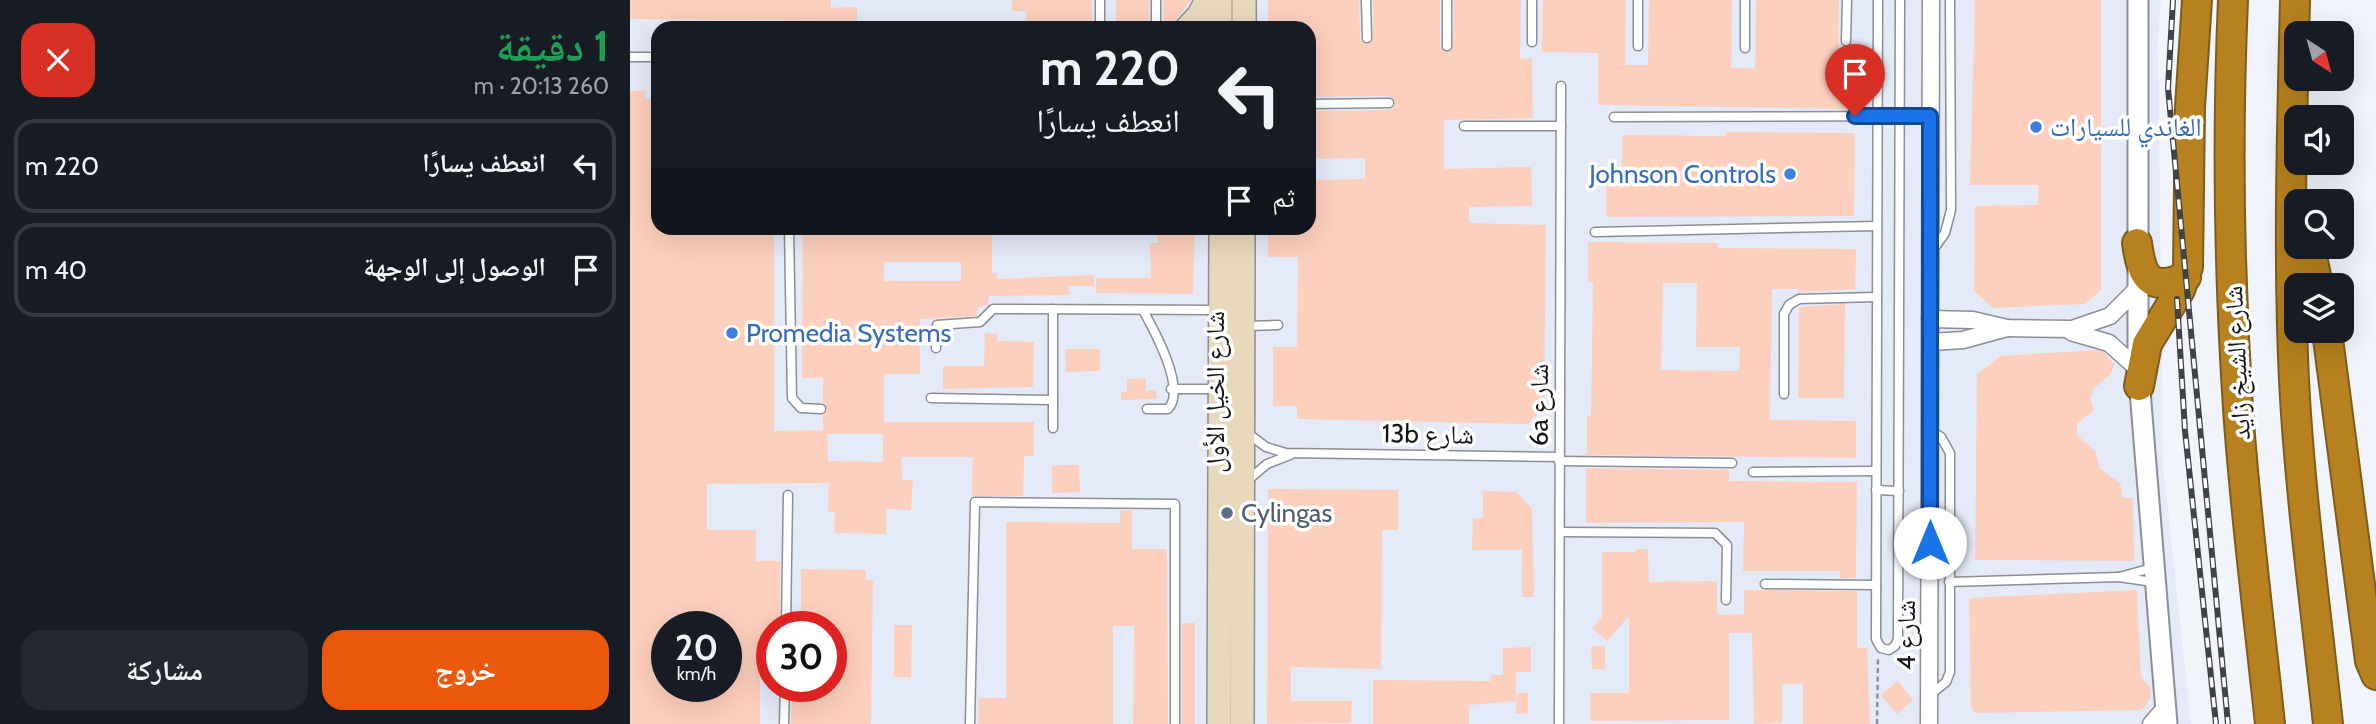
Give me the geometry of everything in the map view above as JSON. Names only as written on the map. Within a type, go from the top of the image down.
[{"type":"highway","points":[[2138,377],[2147,344],[2186,277],[2191,239],[2190,107],[2197,0]]},
{"type":"highway","name":"شارع الشيخ زايد","points":[[2233,0],[2230,162],[2234,330],[2244,482],[2270,724]]},
{"type":"highway","points":[[2294,189],[2295,0]]},
{"type":"highway","points":[[2137,243],[2143,270],[2151,281],[2166,284],[2186,277]]},
{"type":"highway","points":[[2293,259],[2297,429],[2328,724]]},
{"type":"highway","points":[[2329,343],[2370,627],[2372,667],[2376,675]]},
{"type":"main road","points":[[1193,21],[1207,0]]},
{"type":"main road","points":[[1220,0],[1220,21]]},
{"type":"main road","points":[[1244,0],[1244,21]]},
{"type":"main road","name":"شارع الخيل الأول","points":[[1219,724],[1221,235]]},
{"type":"main road","name":"شارع الخيل الأول","points":[[1242,724],[1243,235]]},
{"type":"street","name":"شارع 4","points":[[1929,724],[1931,0]]},
{"type":"street","points":[[2137,0],[2138,377],[2166,716],[2151,724]]},
{"type":"street","points":[[2062,331],[2102,321],[2119,310],[2136,290]]},
{"type":"street","points":[[1930,319],[1973,320],[2007,328],[2062,331],[2109,343],[2138,377]]},
{"type":"street","points":[[1931,342],[1963,340],[2007,328]]},
{"type":"lane","points":[[1100,0],[1100,21]]},
{"type":"lane","points":[[1156,0],[1156,21]]},
{"type":"lane","points":[[1366,0],[1367,38]]},
{"type":"lane","points":[[1447,0],[1447,46]]},
{"type":"lane","points":[[1532,0],[1532,42]]},
{"type":"lane","points":[[1638,0],[1638,46]]},
{"type":"lane","points":[[1745,0],[1745,48]]},
{"type":"lane","points":[[1846,41],[1847,0]]},
{"type":"lane","points":[[1878,0],[1876,585],[1878,646],[1885,650],[1892,649],[1898,639],[1900,0]]},
{"type":"lane","points":[[1931,252],[1945,233],[1951,210],[1950,0]]},
{"type":"lane","points":[[630,57],[651,57]]},
{"type":"lane","name":"6a شارع","points":[[1559,724],[1561,86]]},
{"type":"lane","points":[[1316,104],[1389,103]]},
{"type":"lane","points":[[1614,117],[1930,116]]},
{"type":"lane","points":[[1464,126],[1561,125]]},
{"type":"lane","points":[[1595,232],[1877,226]]},
{"type":"lane","points":[[789,235],[792,398],[801,408],[821,409]]},
{"type":"lane","points":[[1784,394],[1784,314],[1789,305],[1799,299],[1877,297]]},
{"type":"lane","points":[[936,348],[936,328],[940,323],[980,322],[993,309],[1222,310]]},
{"type":"lane","points":[[1053,309],[1053,428]]},
{"type":"lane","points":[[1143,310],[1168,357],[1171,389],[1171,408],[1147,409]]},
{"type":"lane","points":[[1243,326],[1278,326]]},
{"type":"lane","points":[[1171,389],[1222,390]]},
{"type":"lane","points":[[931,398],[1053,400]]},
{"type":"lane","name":"13b شارع","points":[[1242,428],[1266,447],[1296,453],[1732,463]]},
{"type":"lane","points":[[1930,695],[1946,682],[1950,672],[1950,453],[1941,437],[1931,431]]},
{"type":"lane","name":"13b شارع","points":[[1244,484],[1267,464],[1296,453]]},
{"type":"lane","points":[[1753,472],[1876,471]]},
{"type":"lane","points":[[1876,490],[1899,491]]},
{"type":"lane","points":[[786,611],[788,495]]},
{"type":"lane","points":[[970,724],[975,502],[1175,504],[1175,724]]},
{"type":"lane","points":[[1560,532],[1715,533],[1727,545],[1726,600]]},
{"type":"lane","points":[[1949,582],[2153,575]]},
{"type":"lane","points":[[2119,577],[2153,575]]},
{"type":"lane","points":[[1765,584],[1876,585]]},
{"type":"lane","points":[[784,724],[785,702]]},
{"type":"path","points":[[1877,724],[1878,646]]},
{"type":"shaded area","points":[[630,0],[2161,0],[2158,40],[2163,463],[2191,724],[630,724]]},
{"type":"building","points":[[630,0],[831,0],[831,8],[857,7],[857,21],[630,19]]},
{"type":"building","points":[[1012,0],[1092,0],[1092,21],[1026,21],[1026,11],[1012,11]]},
{"type":"building","points":[[1116,0],[1149,0],[1149,21],[1116,21]]},
{"type":"building","points":[[1163,0],[1191,0],[1175,21],[1164,21]]},
{"type":"building","points":[[1268,0],[1359,0],[1360,38],[1366,44],[1373,39],[1373,0],[1440,0],[1440,46],[1446,52],[1453,47],[1454,0],[1521,0],[1520,59],[1532,58],[1533,118],[1444,120],[1444,169],[1531,167],[1532,206],[1469,207],[1469,223],[1546,225],[1544,408],[1528,424],[1297,419],[1297,406],[1273,406],[1273,347],[1297,347],[1298,257],[1268,257],[1268,235],[1316,235],[1316,180],[1365,179],[1365,158],[1316,159],[1316,111],[1389,110],[1395,104],[1389,96],[1316,97],[1316,21],[1268,21]]},
{"type":"building","points":[[1543,0],[1626,0],[1625,65],[1648,65],[1649,0],[1732,0],[1731,68],[1755,68],[1756,0],[1839,0],[1838,68],[1857,68],[1857,109],[1598,105],[1598,53],[1542,52]]},
{"type":"building","points":[[1975,0],[2101,0],[2101,290],[2085,304],[1993,308],[1974,291],[1975,206],[2038,205],[2038,185],[1970,185]]},
{"type":"building","points":[[630,91],[645,91],[645,99],[651,99],[651,235],[774,235],[774,431],[823,430],[823,415],[827,410],[823,403],[823,378],[802,378],[803,235],[992,235],[992,273],[997,273],[997,279],[1094,275],[1094,286],[1069,286],[1069,295],[989,296],[988,304],[978,308],[977,316],[920,319],[920,374],[884,374],[884,422],[1034,422],[1034,456],[1024,456],[1023,496],[972,496],[973,457],[901,457],[902,480],[913,480],[911,510],[886,509],[886,534],[834,533],[835,512],[828,512],[829,483],[707,484],[707,530],[756,530],[756,561],[780,561],[780,611],[756,611],[756,702],[760,702],[760,724],[630,724]],"holes":[[[884,262],[961,262],[961,281],[884,281]],[[827,434],[883,434],[883,462],[828,461]]]},
{"type":"building","points":[[1726,132],[1855,133],[1854,216],[1606,217],[1606,169],[1622,169],[1622,135],[1726,136]]},
{"type":"building","points":[[1157,235],[1195,235],[1193,294],[1096,293],[1096,278],[1151,278],[1150,243],[1158,243]]},
{"type":"building","points":[[1588,242],[1718,243],[1718,248],[1856,249],[1855,289],[1799,292],[1799,289],[1772,289],[1770,420],[1856,421],[1856,458],[1587,455],[1587,416],[1591,416],[1593,283],[1588,282]],"holes":[[[1663,283],[1697,283],[1696,347],[1740,347],[1739,371],[1661,370]]]},
{"type":"building","points":[[1845,304],[1844,398],[1798,398],[1799,307]]},
{"type":"building","points":[[985,333],[998,334],[997,341],[1034,342],[1033,387],[943,389],[943,366],[984,366]]},
{"type":"building","points":[[1065,349],[1100,349],[1100,371],[1066,372]]},
{"type":"building","points":[[2097,350],[2104,352],[2114,365],[2111,374],[2094,388],[2090,398],[2094,410],[2077,424],[2077,435],[2096,452],[2100,469],[2120,483],[2123,498],[2133,498],[2134,561],[1975,560],[1977,374],[2001,356]]},
{"type":"building","points":[[1146,378],[1146,391],[1156,390],[1157,399],[1121,400],[1121,392],[1127,392],[1127,379]]},
{"type":"building","points":[[1079,465],[1080,492],[1052,493],[1052,466]]},
{"type":"building","points":[[1586,468],[1729,470],[1729,481],[1857,482],[1856,578],[1840,578],[1840,571],[1743,571],[1744,522],[1586,523]]},
{"type":"building","points":[[1268,489],[1398,490],[1398,530],[1382,530],[1381,669],[1291,667],[1291,701],[1352,701],[1351,723],[1267,724]]},
{"type":"building","points":[[1483,491],[1516,492],[1532,508],[1534,597],[1522,597],[1522,550],[1472,550],[1473,518],[1483,518]]},
{"type":"building","points":[[1132,510],[1132,549],[1167,549],[1168,724],[1133,724],[1134,626],[1113,626],[1113,724],[978,724],[979,698],[1006,698],[1006,522],[1120,523],[1120,511]]},
{"type":"building","points":[[1636,549],[1648,549],[1649,582],[1717,581],[1717,615],[1744,614],[1744,590],[1857,591],[1857,648],[1867,648],[1870,724],[1803,724],[1803,684],[1782,684],[1782,723],[1754,724],[1752,633],[1729,633],[1729,720],[1590,721],[1590,693],[1629,693],[1629,616],[1607,641],[1592,628],[1602,617],[1602,552],[1636,552]]},
{"type":"building","points":[[801,569],[866,570],[866,580],[873,580],[871,724],[791,724],[792,702],[847,702],[847,611],[801,611]]},
{"type":"building","points":[[2137,590],[2141,677],[2151,689],[2151,697],[2144,708],[1975,713],[1971,707],[1969,598]]},
{"type":"building","points":[[1182,623],[1195,623],[1195,724],[1182,724]]},
{"type":"building","points":[[894,625],[912,625],[911,677],[894,677]]},
{"type":"building","points":[[1591,646],[1605,646],[1605,669],[1592,669]]},
{"type":"building","points":[[1531,647],[1531,672],[1516,672],[1516,701],[1469,705],[1469,724],[1373,724],[1373,680],[1491,681],[1491,675],[1503,675],[1503,648]]},
{"type":"building","points":[[1898,681],[1913,700],[1897,714],[1881,695]]},
{"type":"building","points":[[1517,693],[1528,693],[1528,714],[1516,713]]},
{"type":"railway","points":[[2173,0],[2168,88],[2228,724]]},
{"type":"railway","points":[[2177,299],[2185,431],[2216,724]]},
{"type":"place","name":"الغاندي للسيارات","points":[[2036,127]]},
{"type":"place","name":"Johnson Controls","points":[[1790,174]]},
{"type":"place","name":"Promedia Systems","points":[[732,333]]},
{"type":"place","name":"Cylingas","points":[[1227,513]]},
{"type":"route","points":[[1855,116],[1930,116],[1930,543]]}]
